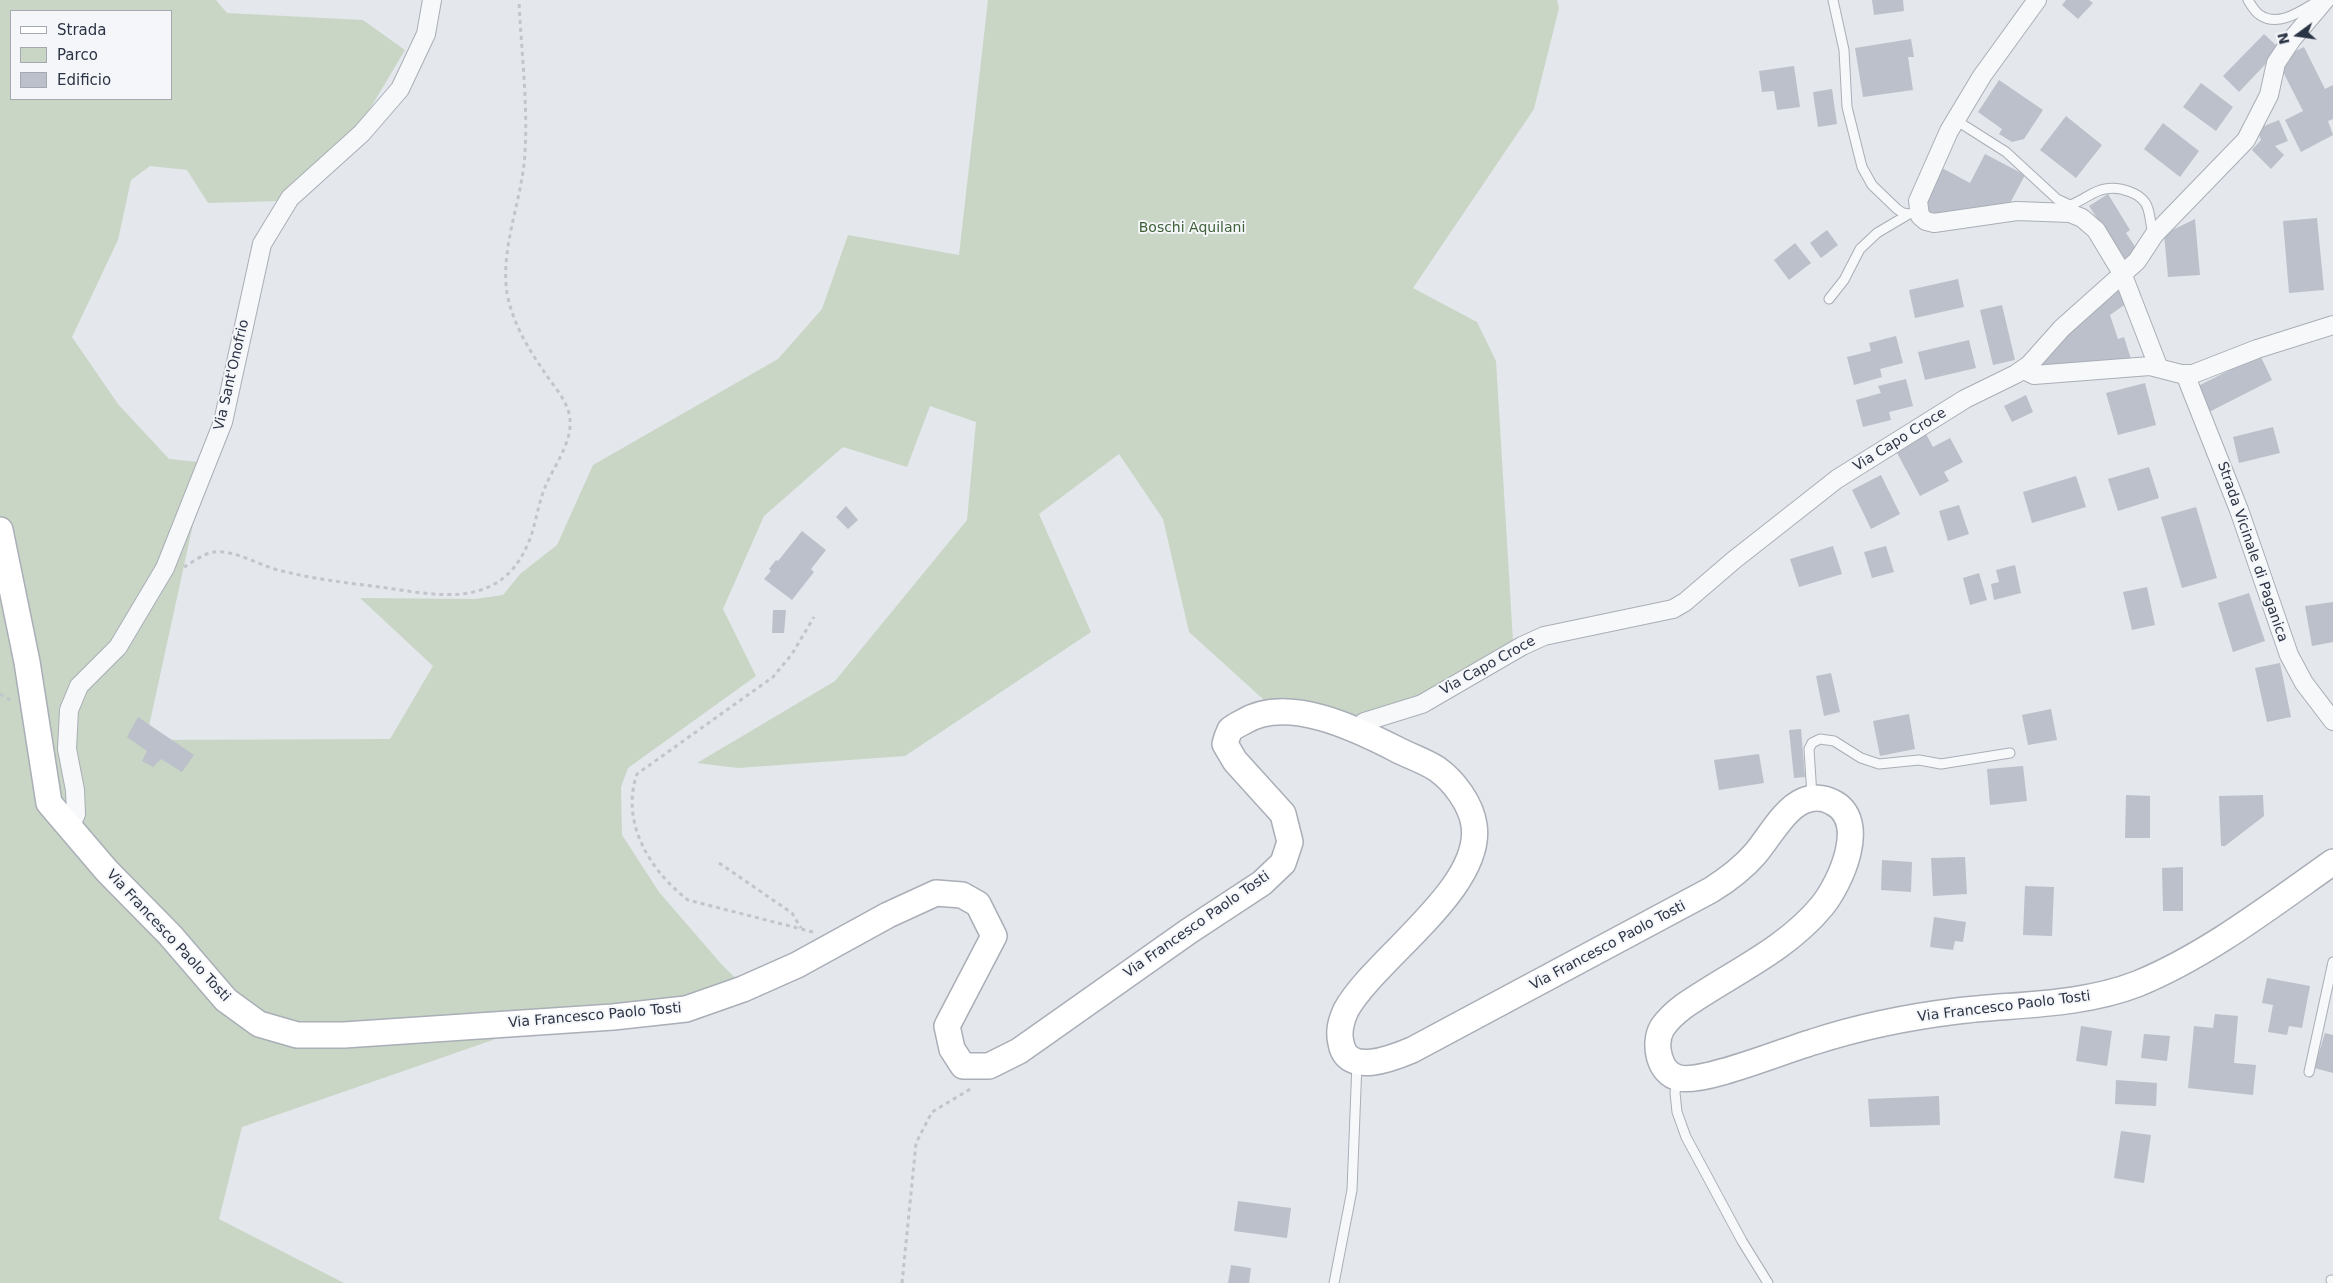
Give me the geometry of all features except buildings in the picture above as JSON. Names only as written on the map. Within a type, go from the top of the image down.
[{"type":"main road","name":"Via Francesco Paolo Tosti","points":[[0,530],[27,662],[49,803],[107,871],[170,935],[226,1000],[260,1024],[296,1035],[344,1034],[613,1017],[686,1009],[743,989],[797,965],[936,893],[962,895],[978,904],[994,936],[947,1026],[952,1049],[963,1066],[989,1066],[1019,1051],[1174,941],[1262,883],[1283,863],[1290,842],[1283,814],[1235,761],[1225,744],[1231,729],[1254,715],[1274,711],[1297,712],[1360,731],[1438,770],[1455,787],[1468,805],[1474,825],[1474,839],[1469,861],[1457,882],[1412,936],[1359,993],[1340,1024],[1340,1042],[1346,1054],[1357,1061],[1379,1061],[1412,1050],[1689,902],[1739,870],[1790,810],[1802,801],[1812,799]]},
{"type":"main road","points":[[1677,1078],[1666,1071],[1660,1057],[1659,1035],[1665,1024],[1684,1006],[1796,932],[1821,907],[1840,880],[1846,865],[1849,845],[1846,817],[1840,808],[1832,802],[1812,799]]},
{"type":"main road","name":"Via Francesco Paolo Tosti","points":[[1677,1078],[1691,1078],[1710,1074],[1814,1041],[1889,1022],[1956,1011],[2073,1000],[2118,991],[2150,978],[2204,950],[2333,862]]},
{"type":"street","name":"Via Sant'Onofrio","points":[[70,828],[76,814],[75,790],[67,749],[69,710],[79,686],[118,647],[165,568],[223,422],[262,244],[290,198],[362,133],[400,89],[426,34],[432,0]]},
{"type":"street","points":[[2038,0],[1982,76],[1954,119],[1914,213],[1934,223],[2017,211],[2074,214],[2086,220],[2096,230],[2122,273],[2158,366]]},
{"type":"street","name":"Via Capo Croce","points":[[1360,731],[1364,722],[1422,704],[1522,646],[1544,636],[1673,609],[1685,602],[1734,560],[1837,480],[1965,399],[2024,370],[2062,328],[2137,261],[2154,236],[2246,140],[2269,95],[2276,63],[2292,39],[2325,0]]},
{"type":"street","points":[[2024,370],[2034,375],[2132,366],[2158,366],[2185,374],[2205,370],[2257,349],[2333,325]]},
{"type":"street","name":"Strada Vicinale di Paganica","points":[[2185,374],[2239,510],[2289,655],[2304,683],[2333,721]]},
{"type":"lane","points":[[1833,0],[1844,50],[1847,108],[1862,167],[1872,184],[1897,209],[1914,213]]},
{"type":"lane","points":[[2248,0],[2260,15],[2274,20],[2290,17],[2320,0]]},
{"type":"lane","points":[[1954,119],[2006,152],[2057,199],[2070,206],[2105,188],[2132,192],[2144,200],[2148,208],[2149,223],[2154,236]]},
{"type":"lane","points":[[1829,299],[1844,280],[1860,249],[1884,229],[1914,213]]},
{"type":"lane","points":[[1812,799],[1809,749],[1812,743],[1820,739],[1834,742],[1861,758],[1879,764],[1918,760],[1941,764],[2010,753]]},
{"type":"lane","points":[[2309,1072],[2333,962]]},
{"type":"lane","points":[[1334,1283],[1352,1190],[1357,1061]]},
{"type":"lane","points":[[1677,1078],[1675,1098],[1683,1131],[1742,1241],[1768,1283]]},
{"type":"path","points":[[156,584],[214,552],[230,553],[279,570],[316,578],[425,594],[460,594],[485,591],[503,580],[518,565],[528,546],[539,502],[568,438],[571,424],[568,410],[560,394],[528,347],[515,320],[507,292],[510,244],[525,151],[519,0]]},
{"type":"path","points":[[814,617],[792,654],[773,678],[637,774],[633,785],[631,810],[637,834],[652,864],[671,887],[688,900],[843,940]]},
{"type":"path","points":[[719,863],[792,912],[801,929]]},
{"type":"path","points":[[902,1283],[916,1143],[932,1112],[977,1085],[979,1066]]},
{"type":"green space","name":"Boschi Aquilani","points":[[0,0],[216,0],[227,13],[363,20],[405,50],[358,129],[280,201],[208,203],[187,170],[150,166],[131,180],[118,240],[72,337],[118,404],[169,459],[209,463],[195,515],[146,740],[390,739],[433,666],[360,598],[475,599],[503,595],[520,574],[557,545],[593,465],[778,359],[822,309],[848,235],[959,255],[988,0],[1557,0],[1559,8],[1534,109],[1413,288],[1477,322],[1496,361],[1513,641],[1502,659],[1364,722],[1336,709],[1264,700],[1189,632],[1163,519],[1119,454],[1039,514],[1091,632],[905,756],[738,768],[697,763],[835,681],[967,520],[976,422],[930,406],[907,467],[843,447],[764,516],[723,609],[756,676],[628,768],[621,787],[622,835],[659,892],[723,966],[740,982],[684,1000],[539,1024],[242,1127],[219,1219],[344,1283],[0,1283]]}]
